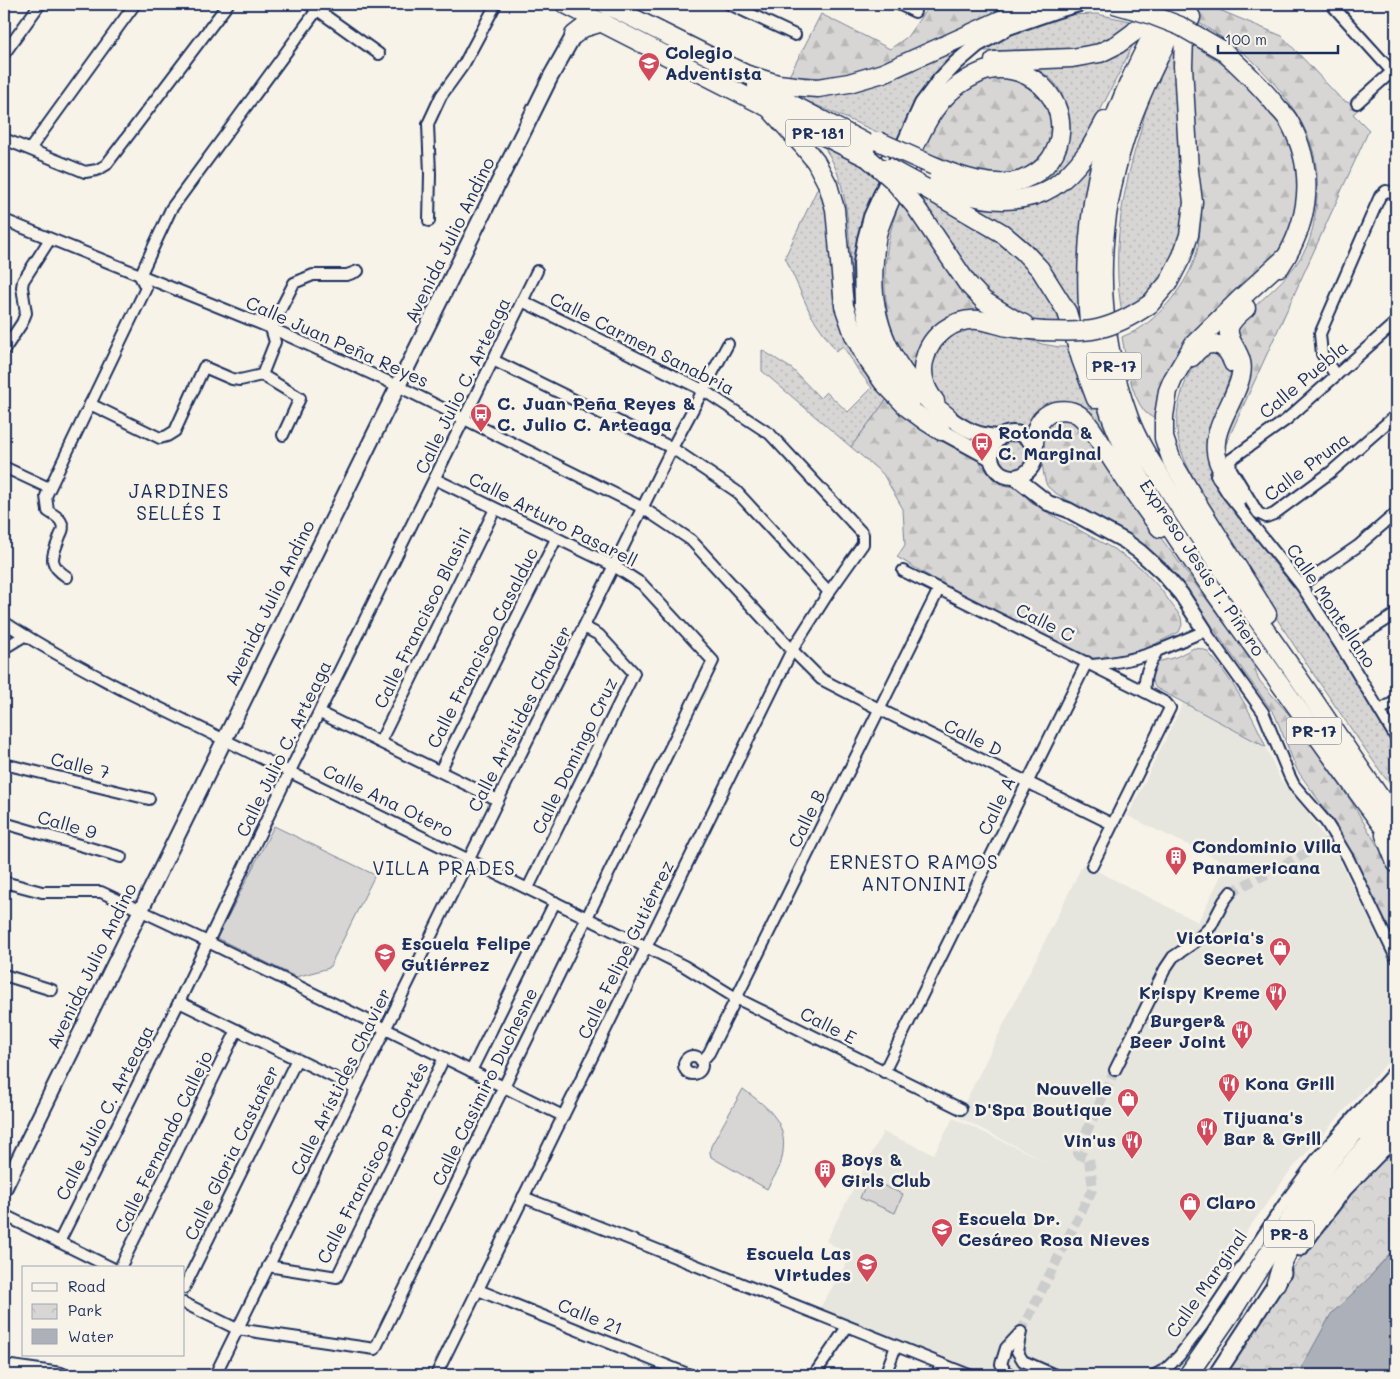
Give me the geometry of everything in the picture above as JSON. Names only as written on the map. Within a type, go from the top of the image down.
[{"type":"highway","points":[[566,4],[574,17],[574,35]]},
{"type":"highway","name":"PR-181","points":[[566,4],[874,149]]},
{"type":"highway","name":"PR-181","points":[[607,4],[772,102]]},
{"type":"highway","points":[[627,15],[745,74],[778,84],[818,88],[849,83],[883,73],[1014,14],[1055,4]]},
{"type":"highway","points":[[1114,4],[1149,14],[1180,26],[1222,50],[1252,77],[1289,122],[1304,162],[1307,194],[1301,228],[1286,257],[1263,291],[1240,313],[1230,326],[1229,336],[1238,352],[1242,368],[1240,381],[1217,434],[1218,463],[1223,468]]},
{"type":"highway","points":[[903,148],[934,98],[953,79],[967,70],[990,61],[1072,58],[1100,53],[1118,44],[1163,4]]},
{"type":"highway","name":"Expreso Jesús T. Piñero","points":[[1168,4],[1127,87],[1107,138],[1097,181],[1090,226],[1088,309],[1097,362],[1109,412],[1134,467],[1172,530],[1206,581],[1391,819]]},
{"type":"highway","name":"Expreso Jesús T. Piñero","points":[[1185,4],[1138,102],[1125,138],[1109,200],[1104,231],[1102,289],[1108,340],[1117,379],[1129,419],[1143,448],[1183,515],[1307,690],[1391,819],[1396,844]]},
{"type":"highway","points":[[945,424],[928,390],[923,374],[926,353],[939,334],[960,322],[969,320],[1043,331],[1098,329],[1132,316],[1150,304],[1168,283],[1182,256],[1189,235],[1193,202],[1189,171],[1183,66],[1184,38],[1195,4]]},
{"type":"highway","points":[[574,35],[583,28],[603,22]]},
{"type":"highway","points":[[929,177],[952,174],[990,183],[1006,183],[1021,180],[1036,173],[1046,164],[1054,152],[1059,138],[1061,127],[1059,113],[1053,99],[1045,88],[1034,79],[1020,72],[1004,69],[989,70],[978,74],[949,92],[932,111],[918,138],[878,229],[872,284],[878,319],[887,344],[900,368],[932,405],[945,424]]},
{"type":"highway","points":[[874,149],[962,193],[980,198],[1007,200],[1023,198],[1046,190],[1061,181],[1083,158],[1127,87]]},
{"type":"highway","points":[[772,102],[816,162],[828,185],[835,210],[844,306],[854,335],[865,356],[883,382],[898,398],[927,422],[945,424]]},
{"type":"highway","points":[[874,149],[892,179],[915,206],[967,283],[984,300],[1015,320],[1043,331]]},
{"type":"highway","points":[[929,177],[1002,233],[1040,269],[1066,312],[1081,359],[1108,426],[1134,467]]},
{"type":"highway","points":[[1286,257],[1193,345],[1173,378],[1168,391],[1164,416],[1164,438],[1172,462],[1265,609],[1307,690]]},
{"type":"highway","points":[[1192,495],[1172,444],[1169,415],[1172,393],[1182,370],[1196,351],[1202,346],[1211,344],[1226,349],[1230,354],[1234,370],[1211,433],[1209,448],[1223,468]]},
{"type":"highway","points":[[1034,446],[1034,435],[1038,426],[1048,414],[1064,410],[1079,415],[1092,429],[1146,512],[1206,581]]},
{"type":"highway","points":[[1391,819],[1396,863]]},
{"type":"highway","points":[[1188,1375],[1233,1310],[1307,1192],[1333,1156],[1396,1085]]},
{"type":"highway","points":[[1276,1284],[1283,1261],[1326,1193],[1376,1136],[1396,1118]]},
{"type":"main road","name":"PR-8","points":[[1194,1375],[1217,1346],[1336,1166],[1375,1122],[1396,1103]]},
{"type":"main road","name":"PR-8","points":[[1216,1375],[1309,1235],[1344,1189],[1396,1135]]},
{"type":"main road","points":[[1205,1375],[1219,1358],[1242,1336]]},
{"type":"street","points":[[4,54],[40,4]]},
{"type":"street","points":[[30,149],[135,4]]},
{"type":"street","points":[[4,138],[85,172],[98,170],[106,165],[228,4]]},
{"type":"street","points":[[429,221],[428,124],[441,96],[464,64],[496,4]]},
{"type":"street","points":[[729,4],[795,35]]},
{"type":"street","points":[[898,4],[916,12]]},
{"type":"street","points":[[991,458],[945,424],[900,386],[872,346],[862,305],[862,263],[865,239],[872,217],[922,104],[956,63],[977,45],[1009,27],[1080,4]]},
{"type":"street","points":[[1331,4],[1395,72],[1357,103]]},
{"type":"street","points":[[68,576],[58,570],[54,562],[53,552],[63,530],[63,525],[47,508],[46,496],[146,288],[140,276],[171,209],[313,7],[380,54]]},
{"type":"street","name":"Avenida Julio Andino","points":[[4,1189],[398,386],[574,35]]},
{"type":"street","points":[[1336,376],[1322,354],[1320,334],[1380,196],[1386,191],[1396,193]]},
{"type":"street","name":"Calle Juan Peña Reyes","points":[[4,220],[271,328],[398,386],[643,508],[691,540],[821,679]]},
{"type":"street","points":[[4,350],[22,323],[26,313],[22,287],[23,281],[50,238]]},
{"type":"street","points":[[262,375],[276,342],[271,328],[294,283],[313,275],[347,276],[358,271]]},
{"type":"street","name":"Calle Julio C. Arteaga","points":[[59,1242],[179,1002],[290,771],[537,271]]},
{"type":"street","name":"Calle Carmen Sanabria","points":[[522,301],[703,390],[770,434],[863,534],[863,544],[860,547]]},
{"type":"street","name":"Calle Puebla","points":[[1223,468],[1286,420],[1396,322]]},
{"type":"street","name":"Calle Arístides Chavier","points":[[215,1375],[672,448],[728,344]]},
{"type":"street","points":[[493,360],[672,448],[736,491],[830,592]]},
{"type":"street","points":[[90,404],[160,438],[175,431],[204,367],[232,379],[240,380],[262,375],[300,398],[283,435]]},
{"type":"street","name":"Calle Pruna","points":[[1223,468],[1231,469],[1258,513],[1266,517],[1274,514],[1331,472],[1396,415]]},
{"type":"street","points":[[945,424],[983,436],[1000,437]]},
{"type":"street","points":[[1015,477],[1024,474],[1032,467],[1036,457],[1034,446],[1027,438],[1018,433],[1009,433],[1000,437],[994,444],[991,452],[991,458],[997,470],[1005,475],[1015,477],[1048,503],[1068,510],[1125,541],[1162,572],[1181,594],[1263,712],[1291,780],[1326,822],[1348,858],[1396,958]]},
{"type":"street","points":[[4,467],[49,488]]},
{"type":"street","points":[[1032,467],[1036,480],[1043,490],[1068,510]]},
{"type":"street","name":"Calle Montellano","points":[[1223,468],[1228,494],[1301,585],[1342,648],[1396,738]]},
{"type":"street","name":"Calle Arturo Pasarell","points":[[435,479],[614,566],[642,584],[713,661]]},
{"type":"street","name":"Calle Francisco Blasini","points":[[380,742],[495,509]]},
{"type":"street","points":[[1301,585],[1358,546],[1396,513]]},
{"type":"street","name":"Calle Francisco Casalduc","points":[[440,771],[556,538]]},
{"type":"street","name":"Calle Felipe Gutiérrez","points":[[436,1375],[792,650],[860,547]]},
{"type":"street","name":"Calle C","points":[[903,570],[1166,703],[1170,708],[1112,824]]},
{"type":"street","name":"Calle B","points":[[702,1061],[709,1053],[939,589]]},
{"type":"street","points":[[1342,648],[1396,614]]},
{"type":"street","name":"Calle Ana Otero","points":[[4,622],[24,636],[77,666],[152,704],[684,966]]},
{"type":"street","name":"Calle Domingo Cruz","points":[[528,888],[634,673],[599,635],[584,626]]},
{"type":"street","points":[[1090,664],[1104,664],[1145,656],[1205,631]]},
{"type":"street","points":[[4,649],[24,636]]},
{"type":"street","points":[[1145,692],[1145,675],[1157,651]]},
{"type":"street","name":"Calle Casimiro Duchesne","points":[[237,1329],[375,1349],[713,661]]},
{"type":"street","name":"Calle A","points":[[884,1072],[1027,783],[1090,664]]},
{"type":"street","name":"Calle D","points":[[821,679],[879,710],[1112,824]]},
{"type":"street","points":[[1380,710],[1396,701]]},
{"type":"street","points":[[320,713],[498,800]]},
{"type":"street","name":"Calle 7","points":[[4,764],[149,799]]},
{"type":"street","name":"Calle 9","points":[[4,823],[121,857]]},
{"type":"street","points":[[1092,866],[1112,824]]},
{"type":"street","points":[[4,882],[42,892],[102,892],[563,1116]]},
{"type":"street","points":[[1115,1070],[1165,969],[1173,958],[1202,936],[1211,926],[1224,900],[1231,892]]},
{"type":"street","points":[[471,1071],[555,902]]},
{"type":"street","name":"Calle E","points":[[684,966],[736,998],[961,1109]]},
{"type":"street","points":[[4,975],[52,990]]},
{"type":"street","points":[[179,1002],[356,1088]]},
{"type":"street","name":"Calle Fernando Callejo","points":[[121,1266],[238,1030]]},
{"type":"street","name":"Calle Francisco P. Cortés","points":[[268,1266],[337,1277],[444,1058]]},
{"type":"street","name":"Calle Gloria Castañer","points":[[185,1286],[297,1059]]},
{"type":"street","name":"Calle Marginal","points":[[1155,1375],[1166,1369],[1179,1356],[1202,1326],[1285,1202],[1317,1158],[1396,1069]]},
{"type":"street","points":[[523,1197],[969,1375]]},
{"type":"street","points":[[4,1215],[108,1266]]},
{"type":"street","name":"Calle 21","points":[[478,1290],[690,1375]]},
{"type":"street","points":[[185,1303],[237,1329]]},
{"type":"street","points":[[814,1375],[847,1327]]},
{"type":"street","points":[[1012,1375],[1006,1372],[1001,1364],[1006,1348],[1021,1332],[1017,1351],[1023,1361],[1055,1375]]},
{"type":"street","points":[[885,1375],[896,1346]]},
{"type":"street","points":[[937,1375],[941,1364]]},
{"type":"street","points":[[4,1367],[61,1375]]},
{"type":"shaded area","points":[[1183,703],[1266,747],[1280,779],[1307,812],[1340,861],[1396,974],[1396,1053],[1290,1171],[1233,1250],[1165,1375],[987,1375],[818,1311],[851,1256],[826,1241],[883,1132],[934,1154],[953,1118],[1047,1162],[958,1117],[1083,864],[1198,922],[1227,864],[1128,816]]},
{"type":"green space","points":[[930,4],[1029,4],[900,60],[857,73],[824,78],[789,76],[821,14],[890,49],[907,37]]},
{"type":"green space","points":[[1201,4],[1282,36],[1342,100],[1359,109],[1353,114],[1369,130],[1225,446],[1226,457],[1221,444],[1241,389],[1236,328],[1251,310],[1289,273],[1306,248],[1315,213],[1317,174],[1305,129],[1290,104],[1252,60],[1232,44],[1196,21]]},
{"type":"green space","points":[[1097,14],[1135,22],[1103,44],[1086,48],[984,50],[986,46],[1005,34],[1065,15]]},
{"type":"green space","points":[[1178,37],[1186,199],[1182,239],[1162,279],[1139,302],[1122,313],[1119,290],[1118,245],[1123,200],[1148,105]]},
{"type":"green space","points":[[1190,43],[1238,76],[1261,98],[1283,127],[1293,147],[1301,177],[1300,211],[1287,248],[1199,331],[1158,421],[1145,412],[1136,396],[1129,376],[1122,337],[1149,322],[1168,304],[1184,282],[1195,259],[1198,247],[1201,212],[1190,100]]},
{"type":"green space","points":[[1132,44],[1080,151],[1056,176],[1024,193],[971,184],[1054,166],[1064,152],[1070,129],[1066,102],[1052,80],[1032,67]]},
{"type":"green space","points":[[958,52],[958,56],[900,142],[792,93],[873,85]]},
{"type":"green space","points":[[991,77],[1022,79],[1053,107],[1054,142],[1032,171],[1006,178],[962,170],[922,152],[934,128],[949,107],[968,90]]},
{"type":"green space","points":[[829,146],[861,163],[884,182],[859,318],[853,298],[844,195],[834,164],[826,150]]},
{"type":"green space","points":[[1092,160],[1094,161],[1083,325],[1076,326],[1065,296],[1051,268],[1043,257],[1014,231],[969,203],[1012,204]]},
{"type":"green space","points":[[821,181],[837,275],[890,395],[851,447],[762,371],[762,350],[792,369],[820,398],[826,392],[848,412],[872,388],[843,346],[836,351],[811,315],[785,257]]},
{"type":"green space","points":[[921,195],[930,196],[1026,259],[1068,326],[1037,322],[1016,314],[982,288],[957,253],[921,198]]},
{"type":"green space","points":[[901,199],[993,313],[948,326],[919,381],[897,341],[886,305],[886,254],[893,221]]},
{"type":"green space","points":[[982,327],[1042,344],[1073,347],[1114,448],[1030,432],[1020,428],[986,429],[967,421],[946,405],[936,393],[932,377],[936,353],[940,345],[952,334]]},
{"type":"green space","points":[[1213,348],[1231,364],[1230,376],[1210,429],[1208,463],[1225,496],[1278,568],[1300,594],[1369,697],[1396,745],[1396,792],[1273,614],[1193,477],[1184,458],[1180,448],[1177,429],[1177,413],[1183,388],[1197,359]]},
{"type":"green space","points":[[890,395],[920,424],[954,447],[977,459],[993,479],[1002,485],[1015,487],[1024,493],[1030,501],[1045,511],[1117,551],[1141,568],[1159,587],[1181,617],[1182,625],[1179,632],[1147,648],[1122,657],[1089,658],[956,592],[897,557],[905,545],[903,509],[883,474],[851,447]]},
{"type":"green space","points":[[1067,417],[1082,427],[1134,502],[1237,640],[1255,668],[1258,679],[1293,719],[1351,801],[1396,877],[1396,944],[1339,829],[1297,770],[1275,715],[1170,569],[1157,556],[1125,533],[1048,487],[1044,476],[1042,458],[1041,440],[1043,428],[1050,421]]},
{"type":"green space","points":[[1014,440],[1024,445],[1029,455],[1024,465],[1014,470],[1004,465],[999,455],[1004,445]]},
{"type":"green space","points":[[1194,648],[1207,651],[1225,673],[1248,709],[1266,747],[1156,688],[1150,678],[1154,665]]},
{"type":"green space","points":[[274,826],[375,875],[329,968],[296,977],[217,938]]},
{"type":"green space","points":[[743,1089],[770,1111],[780,1127],[783,1137],[780,1165],[767,1189],[711,1157],[711,1146]]},
{"type":"green space","points":[[1396,1145],[1396,1246],[1303,1365],[1302,1375],[1223,1375],[1292,1270],[1321,1231],[1364,1176]]},
{"type":"green space","points":[[868,1179],[903,1194],[895,1213],[860,1198]]},
{"type":"water","points":[[1396,1246],[1396,1375],[1302,1375],[1303,1365],[1331,1314],[1370,1277]]},
{"type":"tunnel","points":[[1231,892],[1336,838]]},
{"type":"tunnel","points":[[1021,1332],[1093,1188],[1089,1159],[1078,1154],[1078,1150],[1115,1070]]},
{"type":"place","name":"Colegio Adventista","points":[[649,82]]},
{"type":"place","name":"C. Juan Peña Reyes & C. Julio C. Arteaga","points":[[481,433]]},
{"type":"place","name":"Rotonda & C. Marginal","points":[[982,462]]},
{"type":"place","name":"Condominio Villa Panamericana","points":[[1176,876]]},
{"type":"place","name":"Victoria's Secret","points":[[1280,967]]},
{"type":"place","name":"Escuela Felipe Gutiérrez","points":[[385,973]]},
{"type":"place","name":"Krispy Kreme","points":[[1276,1012]]},
{"type":"place","name":"Burger& Beer Joint","points":[[1242,1050]]},
{"type":"place","name":"Kona Grill","points":[[1229,1103]]},
{"type":"place","name":"Nouvelle D'Spa Boutique","points":[[1128,1118]]},
{"type":"place","name":"Tijuana's Bar & Grill","points":[[1207,1147]]},
{"type":"place","name":"Vin'us","points":[[1132,1160]]},
{"type":"place","name":"Boys & Girls Club","points":[[825,1189]]},
{"type":"place","name":"Claro","points":[[1190,1222]]},
{"type":"place","name":"Escuela Dr. Cesáreo Rosa Nieves","points":[[942,1248]]},
{"type":"place","name":"Escuela Las Virtudes","points":[[867,1283]]},
{"type":"district","name":"JARDINES SELLÉS I","points":[[179,502]]},
{"type":"district","name":"VILLA PRADES","points":[[444,868]]},
{"type":"district","name":"ERNESTO RAMOS ANTONINI","points":[[914,873]]}]
